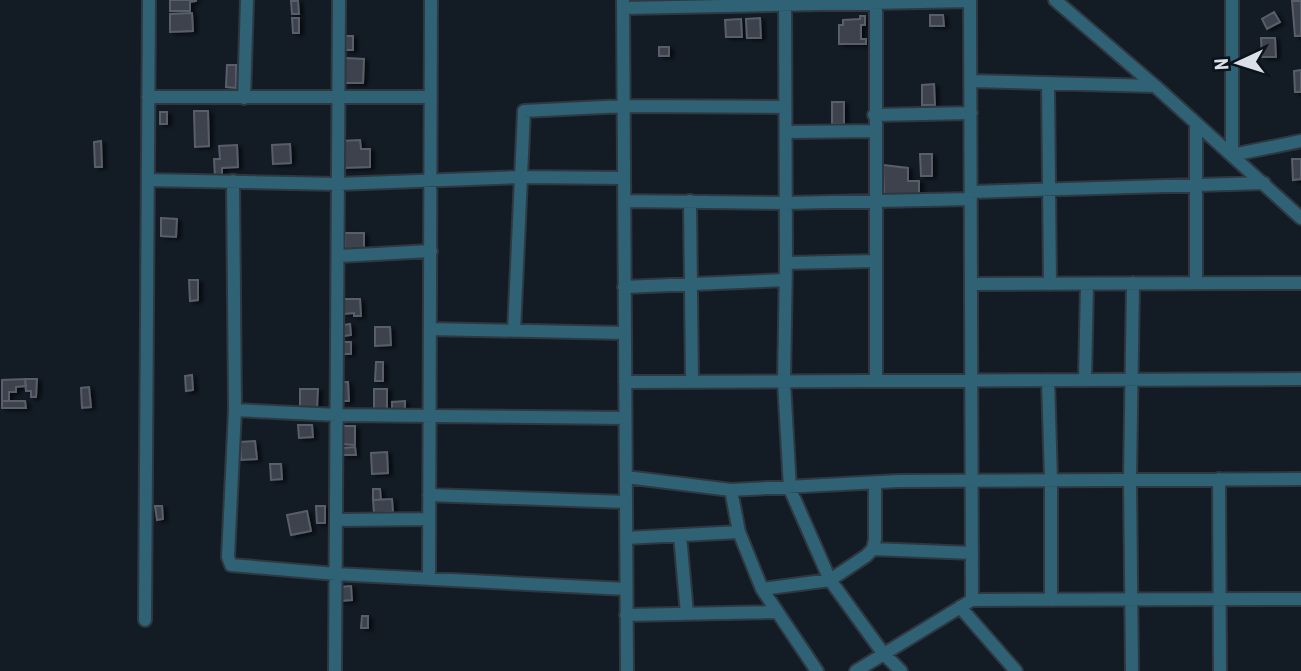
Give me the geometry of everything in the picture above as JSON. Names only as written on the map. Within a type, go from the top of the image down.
[{"type":"street","points":[[145,620],[149,0]]},
{"type":"street","points":[[244,98],[247,0]]},
{"type":"street","points":[[335,671],[339,0]]},
{"type":"street","points":[[429,578],[431,0]]},
{"type":"street","points":[[627,671],[623,4],[970,0],[972,553],[966,603],[1016,671]]},
{"type":"street","points":[[1232,0],[1232,155]]},
{"type":"street","points":[[1059,1],[1301,218]]},
{"type":"street","points":[[785,2],[784,382],[790,489],[830,580],[883,653],[901,671]]},
{"type":"street","points":[[876,3],[876,381]]},
{"type":"street","points":[[971,81],[1155,86]]},
{"type":"street","points":[[1048,83],[1051,284]]},
{"type":"street","points":[[148,97],[430,97]]},
{"type":"street","points":[[514,331],[524,111],[623,107],[785,107]]},
{"type":"street","points":[[874,116],[971,113]]},
{"type":"street","points":[[1196,124],[1196,283]]},
{"type":"street","points":[[786,132],[875,131]]},
{"type":"street","points":[[1232,155],[1301,141]]},
{"type":"street","points":[[148,180],[338,184],[521,177],[624,178]]},
{"type":"street","points":[[233,181],[235,410],[228,557],[231,565],[336,574],[626,589]]},
{"type":"street","points":[[624,201],[785,203],[971,196],[1050,188],[1264,183]]},
{"type":"street","points":[[690,201],[692,382]]},
{"type":"street","points":[[339,256],[430,251]]},
{"type":"street","points":[[786,263],[876,261]]},
{"type":"street","points":[[624,287],[786,280]]},
{"type":"street","points":[[1132,671],[1130,480],[1133,283]]},
{"type":"street","points":[[971,284],[1301,283]]},
{"type":"street","points":[[1084,380],[1087,284]]},
{"type":"street","points":[[430,329],[625,333]]},
{"type":"street","points":[[625,382],[1301,379]]},
{"type":"street","points":[[1048,380],[1051,600]]},
{"type":"street","points":[[235,410],[338,415],[625,418]]},
{"type":"street","points":[[626,477],[731,490],[972,480],[1301,480]]},
{"type":"street","points":[[1219,479],[1220,671]]},
{"type":"street","points":[[762,589],[830,580],[866,556],[873,549],[875,483]]},
{"type":"street","points":[[731,490],[739,532],[762,589],[817,671]]},
{"type":"street","points":[[429,495],[626,502]]},
{"type":"street","points":[[337,520],[429,519]]},
{"type":"street","points":[[626,538],[739,532]]},
{"type":"street","points":[[680,535],[687,614]]},
{"type":"street","points":[[873,549],[972,553]]},
{"type":"street","points":[[856,671],[966,603],[1301,599]]},
{"type":"street","points":[[626,615],[776,612]]},
{"type":"building","points":[[170,0],[196,1],[190,2],[190,11],[170,11]]},
{"type":"building","points":[[291,1],[298,1],[299,14],[292,14]]},
{"type":"building","points":[[1292,1],[1301,1],[1301,36],[1295,36]]},
{"type":"building","points":[[1274,12],[1280,22],[1267,29],[1262,19]]},
{"type":"building","points":[[192,13],[193,31],[170,32],[170,14]]},
{"type":"building","points":[[930,15],[943,15],[944,26],[930,26]]},
{"type":"building","points":[[860,16],[865,16],[865,25],[861,25],[861,39],[866,39],[866,44],[839,44],[839,25],[843,25],[843,20],[860,19]]},
{"type":"building","points":[[292,18],[299,18],[299,33],[293,33]]},
{"type":"building","points":[[760,18],[761,38],[747,38],[746,19]]},
{"type":"building","points":[[741,19],[742,37],[726,37],[725,20]]},
{"type":"building","points":[[346,36],[353,36],[353,50],[346,50]]},
{"type":"building","points":[[1261,38],[1275,38],[1276,57],[1262,57]]},
{"type":"building","points":[[659,47],[669,47],[669,56],[659,56]]},
{"type":"building","points":[[345,58],[364,59],[363,83],[345,83]]},
{"type":"building","points":[[227,65],[236,65],[236,88],[226,87]]},
{"type":"building","points":[[1301,70],[1301,92],[1295,92],[1294,71]]},
{"type":"building","points":[[934,84],[935,105],[922,105],[922,85]]},
{"type":"building","points":[[832,102],[844,102],[844,124],[832,124]]},
{"type":"building","points":[[194,111],[208,111],[209,146],[195,147]]},
{"type":"building","points":[[160,112],[167,112],[167,124],[160,124]]},
{"type":"building","points":[[360,140],[361,149],[370,149],[370,167],[342,168],[341,141]]},
{"type":"building","points":[[101,141],[102,167],[95,167],[94,142]]},
{"type":"building","points":[[290,144],[291,163],[273,164],[272,145]]},
{"type":"building","points":[[237,145],[238,167],[222,168],[222,177],[215,177],[214,159],[220,159],[219,146]]},
{"type":"building","points":[[920,154],[932,154],[932,176],[921,176]]},
{"type":"building","points":[[1292,159],[1301,159],[1301,179],[1293,180]]},
{"type":"building","points":[[883,165],[908,168],[908,181],[919,181],[919,194],[884,194]]},
{"type":"building","points":[[161,218],[177,219],[176,237],[161,236]]},
{"type":"building","points":[[345,233],[364,233],[364,249],[345,250]]},
{"type":"building","points":[[189,280],[198,280],[198,300],[190,301]]},
{"type":"building","points":[[343,299],[360,299],[361,316],[354,316],[354,313],[344,314]]},
{"type":"building","points":[[350,324],[351,335],[344,336],[343,325]]},
{"type":"building","points":[[375,327],[390,327],[391,345],[375,346]]},
{"type":"building","points":[[343,342],[351,342],[351,354],[343,354]]},
{"type":"building","points":[[376,362],[383,362],[383,381],[375,381]]},
{"type":"building","points":[[192,375],[193,390],[186,391],[185,376]]},
{"type":"building","points":[[25,379],[37,379],[36,397],[31,397],[31,391],[26,391]]},
{"type":"building","points":[[25,379],[26,386],[16,387],[16,392],[9,392],[9,401],[2,401],[2,380]]},
{"type":"building","points":[[341,382],[348,382],[349,401],[342,401]]},
{"type":"building","points":[[89,387],[91,407],[82,408],[81,388]]},
{"type":"building","points":[[300,389],[318,389],[317,408],[300,408]]},
{"type":"building","points":[[374,389],[387,389],[387,409],[374,409]]},
{"type":"building","points":[[2,401],[25,401],[26,408],[2,408]]},
{"type":"building","points":[[405,401],[405,410],[392,411],[392,402]]},
{"type":"building","points":[[298,425],[312,425],[313,437],[299,438]]},
{"type":"building","points":[[341,426],[355,426],[355,445],[340,444]]},
{"type":"building","points":[[255,441],[257,459],[241,460],[240,442]]},
{"type":"building","points":[[355,447],[356,455],[343,455],[342,448]]},
{"type":"building","points":[[387,452],[388,473],[372,474],[371,453]]},
{"type":"building","points":[[270,464],[281,464],[282,479],[271,480]]},
{"type":"building","points":[[373,489],[380,489],[381,500],[373,500]]},
{"type":"building","points":[[392,499],[393,512],[374,513],[373,500]]},
{"type":"building","points":[[155,506],[162,506],[163,519],[157,520]]},
{"type":"building","points":[[316,506],[325,506],[325,523],[317,523]]},
{"type":"building","points":[[307,511],[311,531],[291,535],[287,515]]},
{"type":"building","points":[[351,586],[352,600],[341,601],[340,587]]},
{"type":"building","points":[[362,616],[368,616],[368,628],[361,628]]}]
